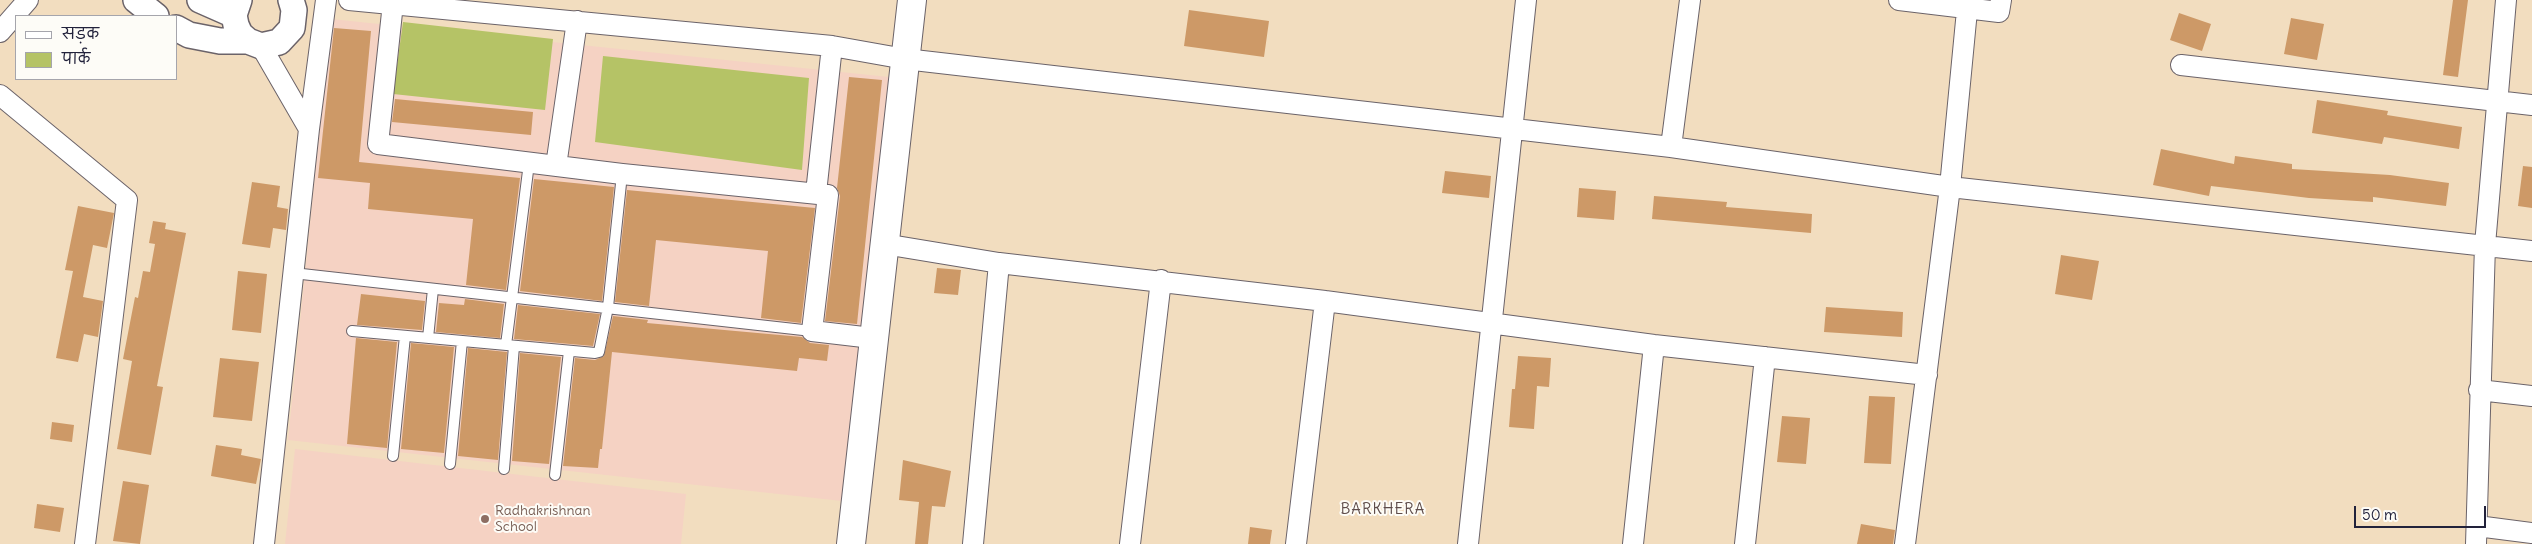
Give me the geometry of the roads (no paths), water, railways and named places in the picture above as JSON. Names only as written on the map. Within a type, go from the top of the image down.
[{"type":"main road","points":[[851,544],[872,338],[912,0]]},
{"type":"street","points":[[0,32],[28,0]]},
{"type":"street","points":[[136,0],[155,15]]},
{"type":"street","points":[[200,0],[237,8],[236,25],[240,34],[255,43],[308,129]]},
{"type":"street","points":[[264,544],[308,129],[326,0]]},
{"type":"street","points":[[349,0],[832,46],[905,59],[1671,147],[1950,187],[2532,251]]},
{"type":"street","points":[[1468,544],[1526,0]]},
{"type":"street","points":[[1671,147],[1690,0]]},
{"type":"street","points":[[1899,0],[1968,4],[1999,12],[2000,0]]},
{"type":"street","points":[[2506,0],[2485,246],[2479,390],[2477,535],[2532,533]]},
{"type":"street","points":[[178,29],[189,34],[220,41],[280,42],[292,28],[297,3]]},
{"type":"street","points":[[393,3],[378,144],[622,174],[816,193],[828,196],[812,331],[872,338]]},
{"type":"street","points":[[1905,544],[1950,187],[1968,4]]},
{"type":"street","points":[[556,166],[577,22]]},
{"type":"street","points":[[816,193],[832,46]]},
{"type":"street","points":[[2181,65],[2532,105]]},
{"type":"street","points":[[0,95],[127,200],[85,544]]},
{"type":"street","points":[[884,244],[999,263],[1161,280],[1654,345],[1927,375]]},
{"type":"street","points":[[973,544],[999,263]]},
{"type":"street","points":[[1130,544],[1161,280]]},
{"type":"street","points":[[1296,544],[1325,301]]},
{"type":"street","points":[[1633,544],[1654,345]]},
{"type":"street","points":[[1745,544],[1765,357]]},
{"type":"street","points":[[2479,390],[2532,396]]},
{"type":"lane","points":[[504,469],[511,298],[529,163]]},
{"type":"lane","points":[[352,331],[510,346],[599,352],[608,307],[622,174]]},
{"type":"lane","points":[[293,273],[812,331]]},
{"type":"lane","points":[[428,338],[433,289]]},
{"type":"lane","points":[[393,456],[405,336]]},
{"type":"lane","points":[[450,464],[462,341]]},
{"type":"lane","points":[[554,475],[569,351]]},
{"type":"place","name":"Radhakrishnan School","points":[[485,519]]},
{"type":"district","name":"BARKHERA","points":[[1383,510]]}]
